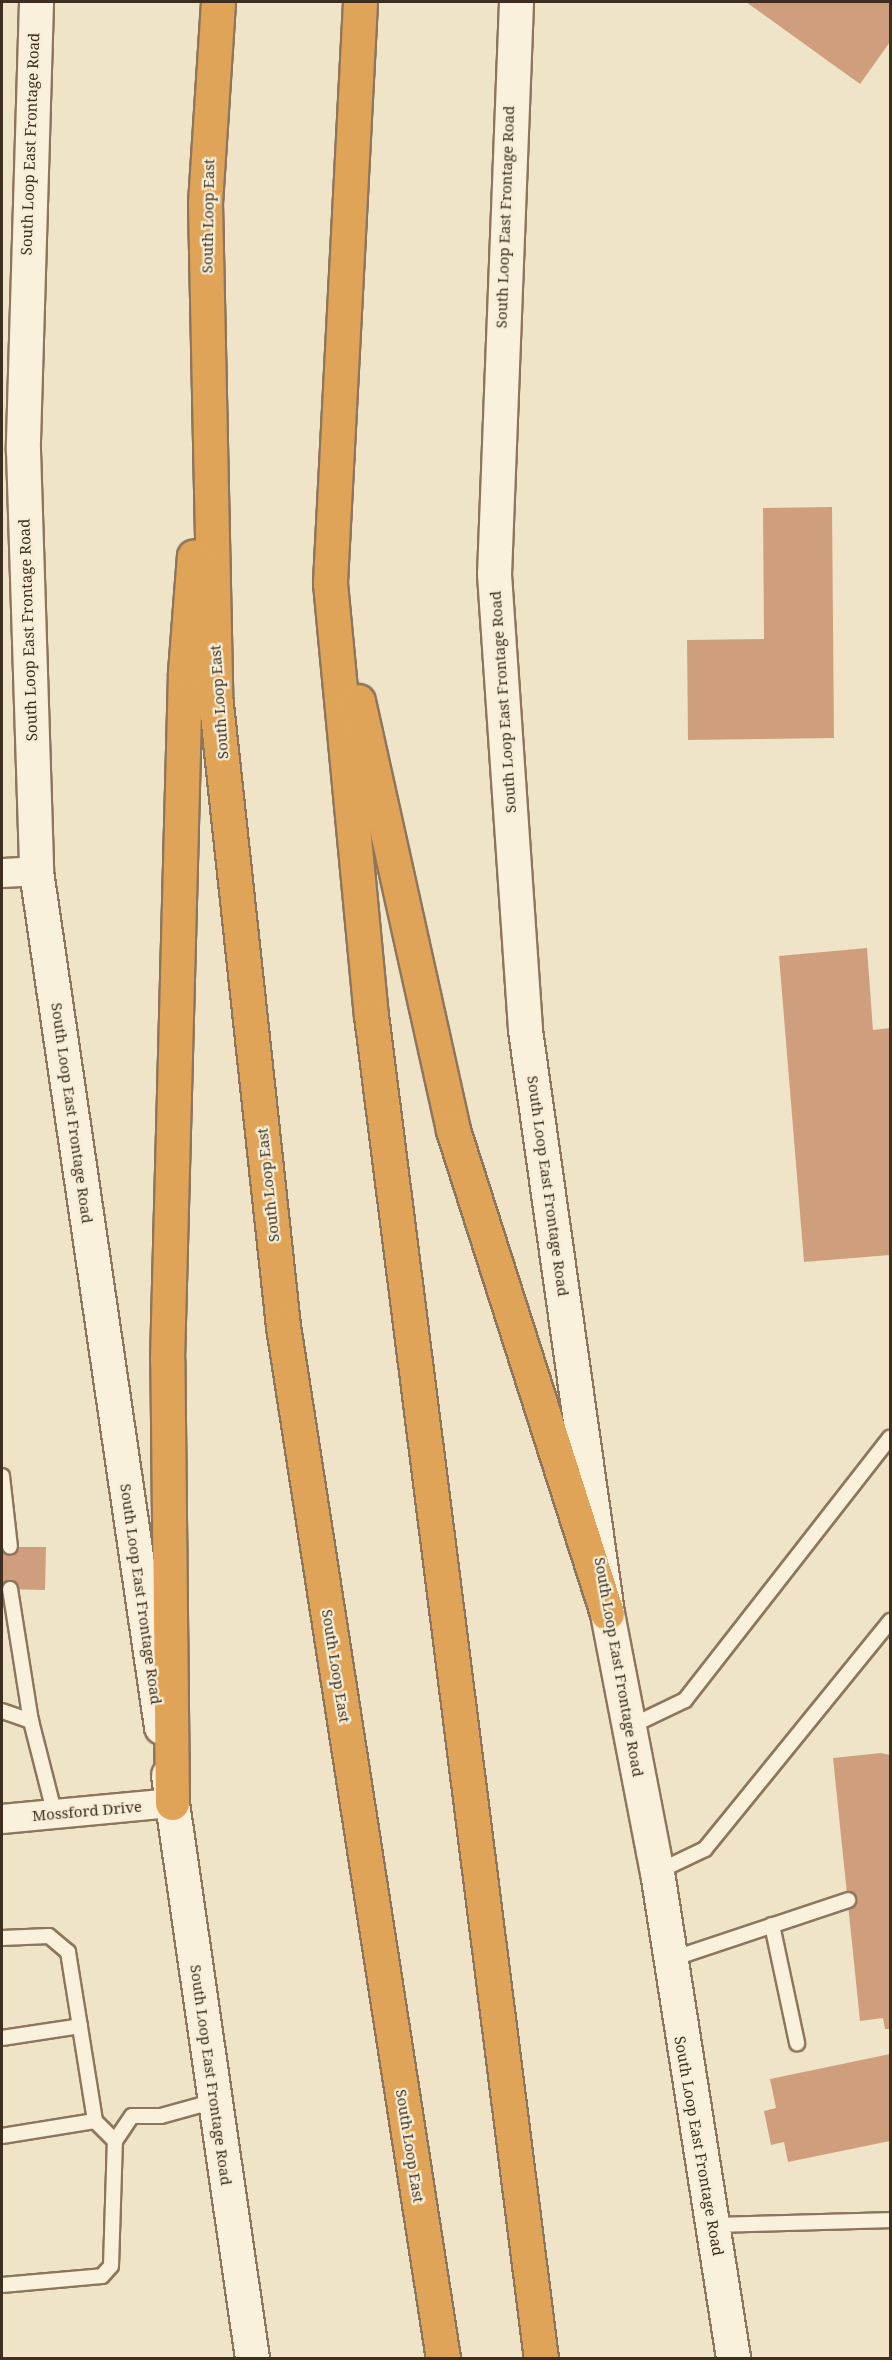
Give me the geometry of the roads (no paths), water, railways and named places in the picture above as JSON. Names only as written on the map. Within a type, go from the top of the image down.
[{"type":"highway","name":"South Loop East","points":[[218,2],[205,203],[216,695],[283,1326],[443,2358]]},
{"type":"highway","points":[[360,2],[330,583],[370,1015],[541,2358]]},
{"type":"highway","points":[[172,1803],[167,1360],[185,672],[209,368]]},
{"type":"highway","points":[[330,583],[405,896],[453,1130],[607,1613]]},
{"type":"main road","name":"South Loop East Frontage Road","points":[[36,2],[23,450],[36,871],[252,2358]]},
{"type":"main road","name":"South Loop East Frontage Road","points":[[516,2],[494,574],[525,1030],[607,1613],[657,1872],[667,1960],[713,2225],[733,2358]]},
{"type":"street","points":[[2,873],[36,871]]},
{"type":"street","name":"Mossford Drive","points":[[2,1820],[172,1803]]},
{"type":"lane","points":[[629,1727],[684,1700],[891,1438]]},
{"type":"lane","points":[[2,1476],[10,1547]]},
{"type":"lane","points":[[10,1589],[31,1722],[54,1815]]},
{"type":"lane","points":[[657,1872],[705,1848],[891,1621]]},
{"type":"lane","points":[[2,1711],[31,1722]]},
{"type":"lane","points":[[667,1960],[848,1900]]},
{"type":"lane","points":[[772,1925],[797,2043]]},
{"type":"lane","points":[[2,1938],[49,1936],[69,1952],[95,2121],[115,2141]]},
{"type":"lane","points":[[2,2038],[80,2026]]},
{"type":"lane","points":[[2,2285],[102,2276],[111,2266],[115,2141],[132,2116],[161,2116],[215,2101]]},
{"type":"lane","points":[[2,2136],[95,2121]]},
{"type":"lane","points":[[713,2225],[891,2220]]}]
